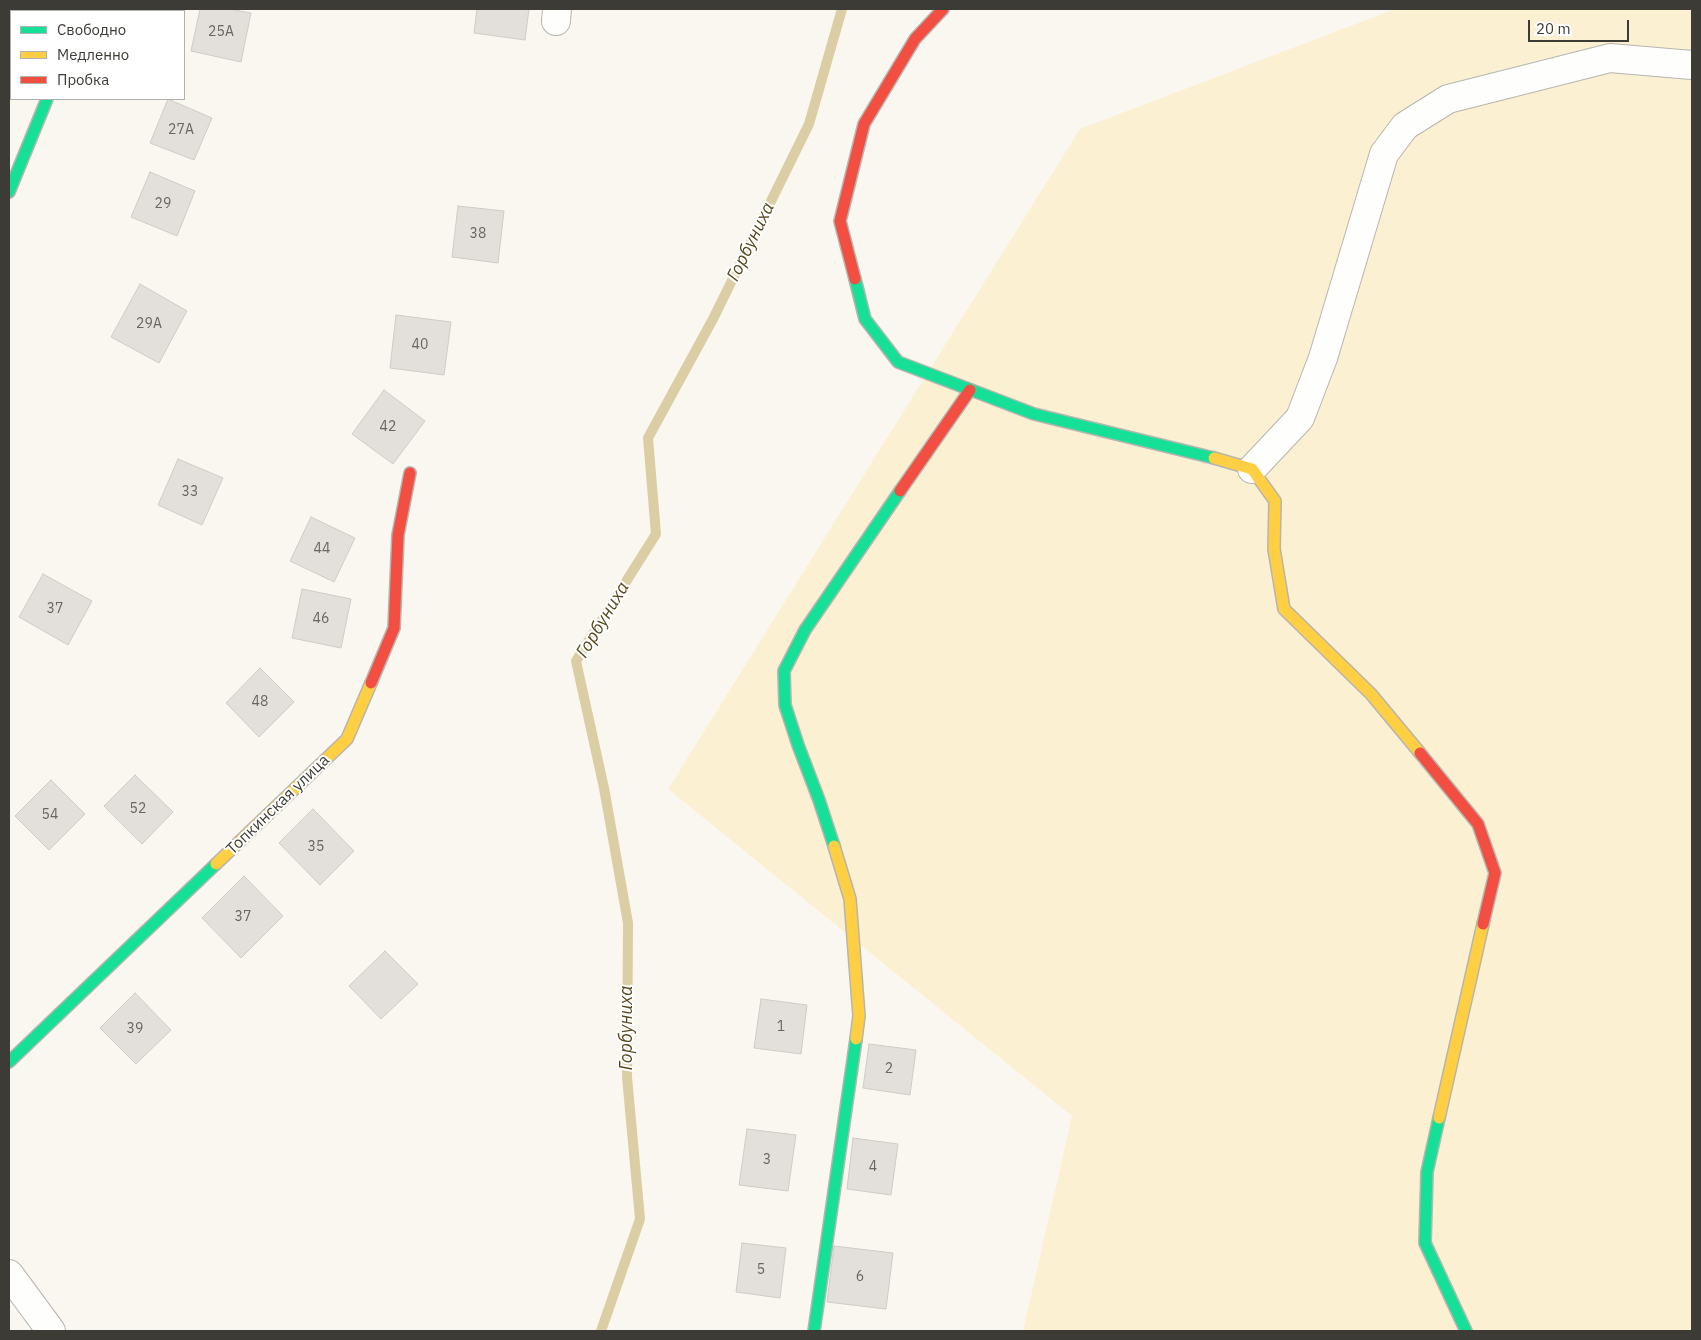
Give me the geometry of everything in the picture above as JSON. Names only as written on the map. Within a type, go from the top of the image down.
[{"type":"street","points":[[943,9],[915,40],[864,124],[840,221],[865,319],[898,362],[970,390],[1034,414],[1195,452],[1252,469],[1275,501],[1274,549],[1284,609],[1370,694],[1478,824],[1495,873],[1427,1172],[1425,1243],[1466,1331]]},
{"type":"street","points":[[1252,469],[1300,418],[1323,358],[1384,154],[1405,126],[1448,99],[1610,58],[1692,65]]},
{"type":"street","points":[[9,192],[47,100]]},
{"type":"street","points":[[814,1331],[859,1016],[850,899],[820,800],[798,745],[785,705],[784,671],[805,630],[970,390]]},
{"type":"street","name":"Топкинская улица","points":[[9,1062],[347,739],[394,628],[398,535],[410,473]]},
{"type":"street","points":[[9,1274],[51,1331]]},
{"type":"shaded area","points":[[1395,9],[1692,9],[1692,1331],[1023,1331],[1072,1116],[668,789],[1080,129]]},
{"type":"building","points":[[200,9],[229,9],[251,13],[241,62],[191,51]]},
{"type":"building","points":[[477,9],[529,9],[525,40],[474,33]]},
{"type":"building","points":[[168,100],[212,118],[194,160],[150,143]]},
{"type":"building","points":[[150,172],[195,191],[177,236],[131,217]]},
{"type":"building","points":[[458,206],[504,211],[498,263],[452,257]]},
{"type":"building","points":[[140,284],[187,311],[159,363],[111,337]]},
{"type":"building","points":[[396,315],[451,322],[444,375],[390,368]]},
{"type":"building","points":[[384,390],[425,421],[393,464],[352,434]]},
{"type":"building","points":[[178,459],[223,478],[202,525],[158,505]]},
{"type":"building","points":[[311,517],[355,538],[334,582],[290,561]]},
{"type":"building","points":[[43,574],[92,601],[68,645],[19,617]]},
{"type":"building","points":[[302,589],[351,599],[341,648],[292,638]]},
{"type":"building","points":[[260,668],[294,702],[259,737],[226,703]]},
{"type":"building","points":[[135,775],[173,812],[142,844],[104,806]]},
{"type":"building","points":[[51,780],[85,814],[49,850],[15,816]]},
{"type":"building","points":[[313,809],[354,851],[320,885],[279,843]]},
{"type":"building","points":[[244,876],[283,916],[241,958],[202,918]]},
{"type":"building","points":[[385,951],[418,984],[381,1019],[349,986]]},
{"type":"building","points":[[135,993],[171,1030],[136,1064],[100,1028]]},
{"type":"building","points":[[761,999],[807,1005],[801,1054],[754,1048]]},
{"type":"building","points":[[869,1044],[916,1050],[910,1095],[863,1088]]},
{"type":"building","points":[[747,1129],[796,1135],[788,1191],[739,1185]]},
{"type":"building","points":[[853,1138],[898,1144],[891,1195],[847,1189]]},
{"type":"building","points":[[742,1243],[786,1248],[780,1298],[736,1292]]},
{"type":"building","points":[[834,1246],[893,1253],[886,1309],[827,1302]]},
{"type":"waterway","name":"Горбуниха","points":[[601,1331],[640,1219],[627,1077],[628,923],[604,788],[576,661],[656,534],[648,438],[713,319],[809,124],[842,9]]},
{"type":"traffic: fast","points":[[9,192],[47,100]]},
{"type":"traffic: fast","points":[[855,279],[865,319],[898,362],[1034,414],[1214,458]]},
{"type":"traffic: fast","points":[[834,846],[785,705],[784,671],[805,630],[900,491]]},
{"type":"traffic: fast","points":[[9,1062],[216,864]]},
{"type":"traffic: fast","points":[[814,1331],[856,1039]]},
{"type":"traffic: fast","points":[[1439,1118],[1427,1172],[1425,1243],[1466,1331]]},
{"type":"traffic: slow","points":[[1214,458],[1252,469],[1275,501],[1274,549],[1284,609],[1371,694],[1420,753]]},
{"type":"traffic: slow","points":[[216,864],[347,739],[371,683]]},
{"type":"traffic: slow","points":[[834,846],[850,899],[859,1016],[856,1039]]},
{"type":"traffic: slow","points":[[1439,1118],[1483,924]]},
{"type":"traffic: jam","points":[[855,279],[840,221],[864,124],[915,39],[943,9]]},
{"type":"traffic: jam","points":[[900,491],[970,390]]},
{"type":"traffic: jam","points":[[371,683],[394,628],[398,535],[410,473]]},
{"type":"traffic: jam","points":[[1420,753],[1478,824],[1495,873],[1483,924]]}]
